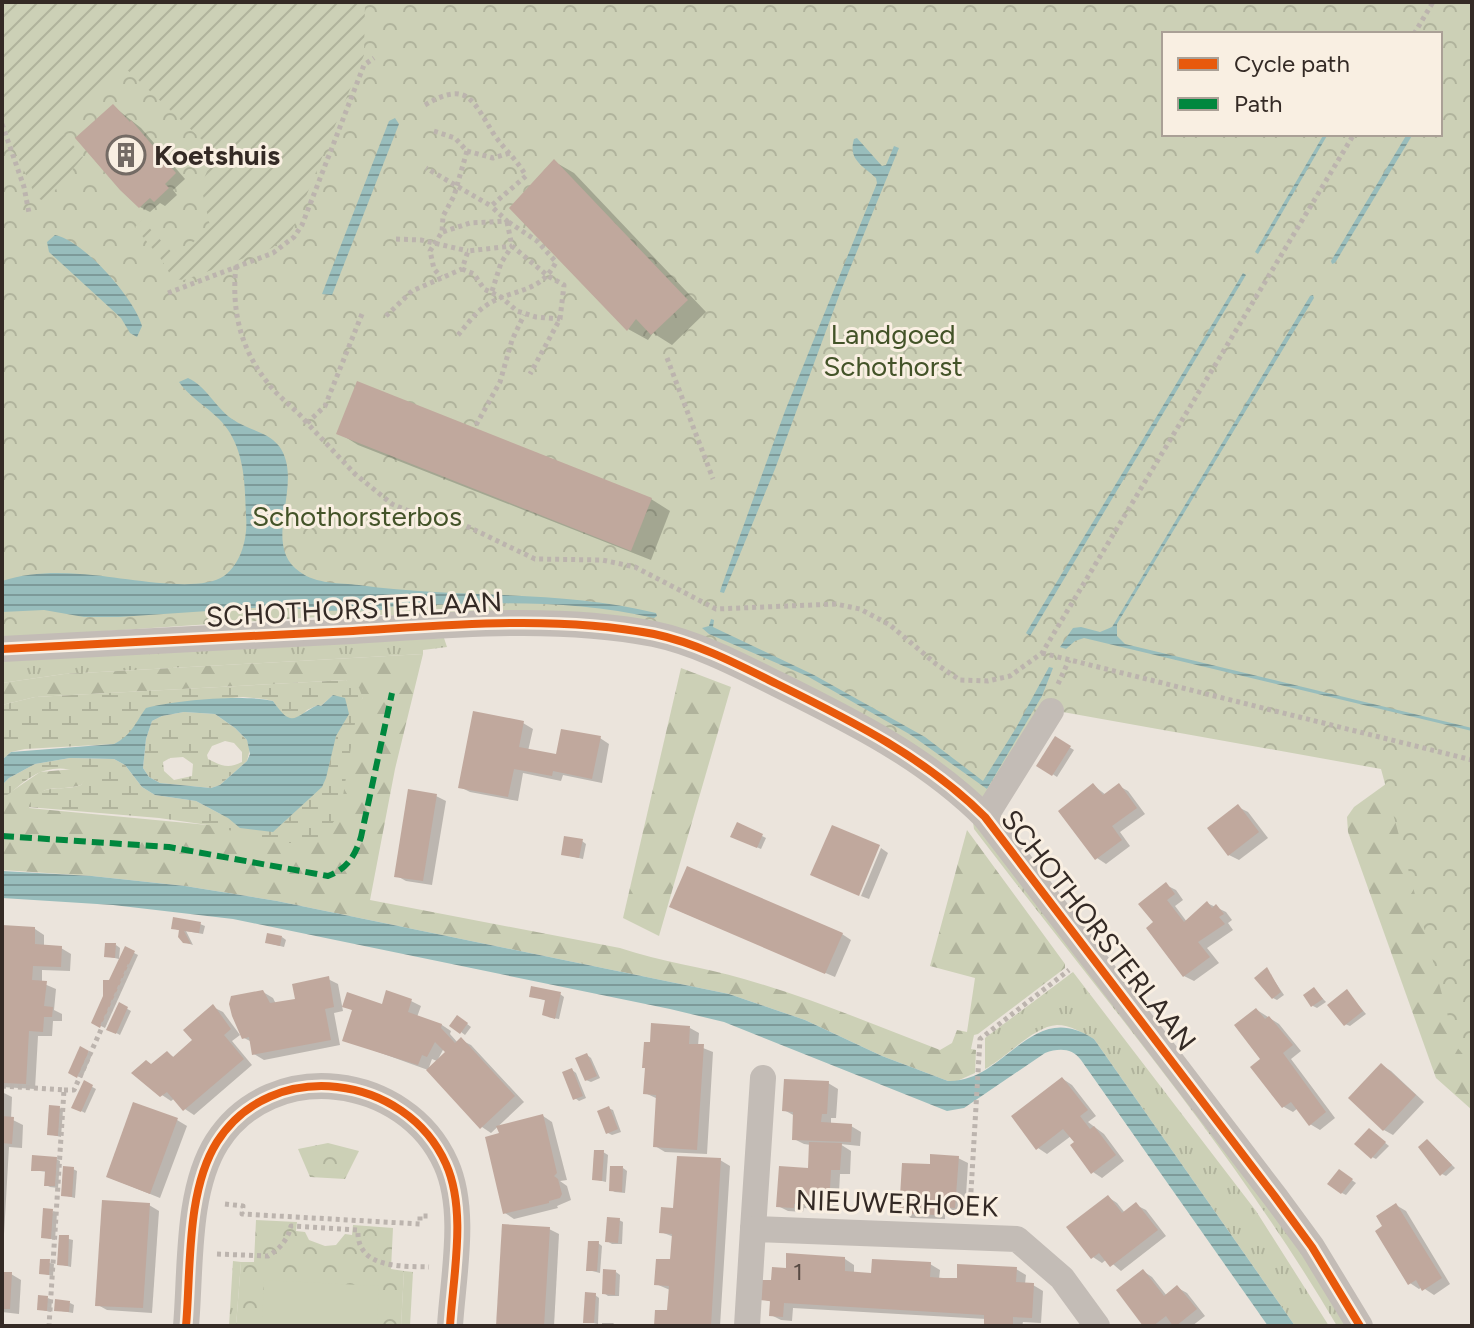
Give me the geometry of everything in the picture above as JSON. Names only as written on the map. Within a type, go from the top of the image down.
[{"type":"street","name":"SCHOTHORSTERLAAN","points":[[2,649],[493,623],[582,626],[654,634],[737,664],[895,746],[955,788],[985,817],[1312,1247],[1360,1326]]},
{"type":"street","name":"SCHOTHORSTERLAAN","points":[[985,817],[1051,711]]},
{"type":"street","points":[[747,1326],[763,1078]]},
{"type":"street","points":[[186,1326],[196,1200],[217,1143],[235,1120],[257,1104],[282,1092],[321,1086],[353,1088],[382,1098],[407,1114],[427,1133],[446,1163],[455,1190],[458,1215],[450,1326]]},
{"type":"street","name":"NIEUWERHOEK","points":[[753,1229],[1017,1239],[1062,1278],[1097,1326]]},
{"type":"path","points":[[1415,32],[1433,2]]},
{"type":"path","points":[[168,293],[283,247],[302,225],[364,65],[374,58]]},
{"type":"path","points":[[425,105],[444,94],[457,92],[470,99],[526,176],[491,206]]},
{"type":"path","points":[[2,124],[24,187],[29,213]]},
{"type":"path","points":[[434,131],[455,138],[467,151],[493,158],[510,153]]},
{"type":"path","points":[[1353,136],[1042,653],[1472,760]]},
{"type":"path","points":[[441,277],[431,261],[430,251],[442,232],[443,216],[457,186],[467,151]]},
{"type":"path","points":[[426,168],[491,206],[537,241],[556,262],[548,276],[531,288],[501,297],[482,307],[458,335]]},
{"type":"path","points":[[442,232],[470,223],[507,221]]},
{"type":"path","points":[[507,221],[512,246],[548,276],[564,285],[560,319],[530,374]]},
{"type":"path","points":[[396,239],[468,251],[512,246]]},
{"type":"path","points":[[492,291],[501,263],[512,246]]},
{"type":"path","points":[[462,269],[468,251]]},
{"type":"path","points":[[386,316],[412,291],[462,269],[474,274],[484,289],[492,291],[524,315],[560,319]]},
{"type":"path","points":[[307,423],[325,406],[362,314]]},
{"type":"path","points":[[476,425],[500,382],[512,340],[524,315]]},
{"type":"path","points":[[667,358],[713,479]]},
{"type":"path","points":[[968,1237],[980,1039],[1090,953]]},
{"type":"path","points":[[2,1086],[74,1090],[130,965]]},
{"type":"path","points":[[49,1326],[64,1090]]},
{"type":"path","points":[[196,1200],[243,1206],[242,1214],[322,1216],[420,1224],[420,1216],[458,1215]]},
{"type":"path","points":[[322,1216],[322,1227]]},
{"type":"path","points":[[192,1252],[268,1256],[276,1252],[289,1235],[291,1226],[322,1227],[358,1230],[360,1246],[367,1256],[382,1263],[454,1269]]},
{"type":"green space","name":"Landgoed Schothorst","points":[[2,2],[1472,2],[1472,1065],[1456,1046],[1381,769],[1046,709],[985,802],[669,629],[363,614],[2,638]]},
{"type":"green space","points":[[2,2],[365,2],[364,55],[291,233],[272,248],[184,280],[173,279],[135,227],[142,220],[177,258],[210,226],[201,186],[215,152],[122,65],[58,127],[83,157],[45,202],[36,197],[2,116]]},
{"type":"green space","points":[[444,638],[447,647],[423,650],[423,654],[64,674],[2,683],[2,659]]},
{"type":"green space","points":[[423,654],[395,769],[370,900],[620,948],[729,975],[818,1003],[940,1050],[952,1043],[957,1030],[967,1032],[975,978],[930,966],[967,830],[1065,968],[974,1035],[971,1049],[976,1050],[975,1073],[957,1081],[948,1081],[882,1056],[805,1020],[729,994],[277,901],[185,886],[2,870],[2,798],[40,772],[74,769],[85,780],[81,785],[45,790],[29,808],[208,825],[363,698],[346,680],[35,697],[2,705],[2,683],[64,674]]},
{"type":"green space","points":[[681,668],[731,687],[659,936],[623,918]]},
{"type":"green space","points":[[346,680],[359,688],[363,698],[358,705],[340,814],[322,836],[308,843],[282,843],[208,825],[159,818],[28,807],[45,790],[81,785],[84,780],[80,775],[68,769],[39,773],[2,798],[2,785],[35,764],[70,758],[114,759],[125,765],[142,787],[155,795],[196,801],[240,828],[276,830],[322,787],[326,778],[336,736],[349,714],[333,695],[321,706],[307,710],[299,719],[292,720],[282,715],[273,701],[264,699],[243,697],[200,701],[137,725],[126,738],[114,744],[25,749],[11,752],[2,760],[2,705],[35,697]]},
{"type":"green space","points":[[184,712],[215,714],[247,740],[250,749],[247,761],[220,785],[211,788],[160,783],[149,777],[143,768],[146,739],[152,721]],"holes":[[[225,741],[234,743],[242,752],[242,762],[225,766],[208,759],[212,746]],[[183,757],[193,764],[192,776],[174,780],[164,771],[163,762]]]},
{"type":"green space","points":[[1397,776],[1472,1042],[1472,1110],[1436,1078],[1348,832],[1347,817],[1354,807]]},
{"type":"green space","points":[[973,822],[1289,1229],[1349,1326],[1337,1326],[1297,1261],[1209,1134],[974,829]]},
{"type":"green space","points":[[1073,972],[1256,1211],[1329,1326],[1295,1326],[1094,1039],[1067,1026],[1048,1027],[1030,1036],[985,1069],[985,1038]]},
{"type":"green space","points":[[328,1143],[359,1151],[345,1179],[310,1177],[298,1149]]},
{"type":"green space","points":[[256,1220],[297,1222],[296,1231],[305,1232],[309,1240],[325,1246],[336,1245],[345,1234],[352,1235],[353,1225],[393,1228],[391,1269],[404,1271],[401,1326],[236,1326],[241,1262],[254,1262]]},
{"type":"green space","points":[[233,1261],[241,1262],[236,1326],[229,1326]]},
{"type":"green space","points":[[404,1271],[413,1272],[410,1326],[401,1326]]},
{"type":"green space","points":[[264,1280],[379,1286],[377,1326],[262,1326]]},
{"type":"water","points":[[395,118],[399,124],[332,295],[322,294],[389,121]]},
{"type":"water","points":[[1323,136],[1327,136],[1258,254],[1255,252]]},
{"type":"water","points":[[1406,136],[1412,136],[1335,263],[1331,261]]},
{"type":"water","points":[[857,138],[882,166],[886,165],[894,146],[899,148],[840,293],[775,469],[724,593],[720,592],[785,411],[877,183],[876,178],[855,157],[853,146]]},
{"type":"water","points":[[55,235],[66,239],[93,259],[119,287],[142,326],[137,337],[130,333],[121,318],[49,252],[47,242]]},
{"type":"water","points":[[1243,273],[1246,275],[1030,636],[1026,633]]},
{"type":"water","points":[[1313,295],[1117,624],[1117,636],[1125,644],[1472,728],[1472,731],[1084,638],[1066,649],[1060,647],[1073,628],[1100,632],[1112,627]]},
{"type":"water","points":[[188,378],[232,419],[269,437],[279,446],[286,461],[288,477],[283,546],[288,560],[306,576],[328,582],[396,589],[582,600],[619,605],[656,613],[657,616],[588,607],[520,604],[385,605],[383,610],[314,611],[281,606],[119,617],[84,617],[44,610],[2,612],[2,581],[21,576],[70,573],[195,584],[211,581],[230,571],[239,557],[246,532],[241,463],[225,425],[179,382]]},
{"type":"water","points":[[711,619],[714,620],[713,627],[814,675],[925,737],[983,781],[1049,667],[1053,668],[1042,696],[987,789],[911,735],[807,676],[709,634],[702,628],[709,626]]},
{"type":"water","points":[[333,695],[345,698],[349,714],[336,736],[326,778],[322,787],[273,832],[240,828],[196,801],[155,795],[142,787],[125,765],[114,759],[70,758],[35,764],[2,785],[2,760],[11,752],[114,744],[129,733],[146,708],[210,699],[261,699],[273,701],[285,715],[294,718],[321,706]],"holes":[[[184,712],[215,714],[247,740],[250,754],[247,761],[220,785],[211,788],[160,783],[149,777],[143,768],[146,739],[152,721]]]},
{"type":"water","points":[[2,871],[185,886],[277,901],[729,994],[805,1020],[882,1056],[948,1081],[968,1078],[986,1069],[1035,1034],[1053,1028],[1072,1029],[1094,1039],[1295,1326],[1268,1326],[1081,1060],[1069,1051],[1045,1053],[964,1108],[947,1111],[724,1022],[233,919],[113,905],[2,898]]},
{"type":"building","name":"Koetshuis","points":[[113,104],[131,120],[176,173],[165,184],[169,188],[154,202],[150,198],[139,208],[75,138]]},
{"type":"building","points":[[554,159],[688,300],[651,335],[636,319],[627,331],[509,208]]},
{"type":"building","points":[[357,381],[652,498],[631,551],[336,434]]},
{"type":"building","points":[[473,711],[524,721],[519,747],[556,754],[561,729],[601,736],[592,779],[553,771],[552,776],[514,769],[508,797],[458,788]]},
{"type":"building","points":[[1055,736],[1071,746],[1052,776],[1036,766]]},
{"type":"building","points":[[1093,783],[1103,795],[1119,783],[1137,808],[1112,826],[1122,840],[1095,860],[1058,811]]},
{"type":"building","points":[[408,789],[437,794],[423,881],[394,877]]},
{"type":"building","points":[[1238,804],[1259,832],[1228,856],[1207,828]]},
{"type":"building","points":[[737,822],[763,834],[757,848],[730,837]]},
{"type":"building","points":[[832,825],[880,845],[859,896],[810,875]]},
{"type":"building","points":[[564,836],[583,839],[579,858],[561,855]]},
{"type":"building","points":[[687,866],[843,933],[825,974],[669,907]]},
{"type":"building","points":[[1166,882],[1175,894],[1167,900],[1184,922],[1207,901],[1212,908],[1216,904],[1224,914],[1219,917],[1225,924],[1198,942],[1210,957],[1183,977],[1146,928],[1153,922],[1138,904]]},
{"type":"building","points":[[173,917],[201,922],[199,933],[184,931],[191,944],[183,943],[178,937],[179,930],[171,929]]},
{"type":"building","points":[[2,925],[35,927],[35,944],[62,946],[61,967],[33,966],[32,980],[47,981],[44,1006],[53,1007],[52,1017],[44,1017],[43,1032],[29,1031],[26,1084],[2,1083]]},
{"type":"building","points":[[267,933],[282,936],[280,946],[265,943]]},
{"type":"building","points":[[105,943],[116,943],[115,958],[104,957]]},
{"type":"building","points":[[125,946],[135,951],[100,1028],[91,1023],[103,996],[103,980],[109,980]]},
{"type":"building","points":[[1267,967],[1281,992],[1272,999],[1254,978]]},
{"type":"building","points":[[329,976],[334,1007],[325,1009],[331,1040],[252,1055],[249,1037],[242,1039],[232,1016],[231,996],[263,990],[270,1003],[295,999],[292,984]]},
{"type":"building","points":[[531,986],[561,992],[555,1019],[542,1015],[545,1000],[529,997]]},
{"type":"building","points":[[1314,987],[1323,999],[1311,1007],[1303,995]]},
{"type":"building","points":[[1347,989],[1363,1011],[1344,1026],[1327,1005]]},
{"type":"building","points":[[386,990],[412,999],[408,1012],[442,1024],[441,1028],[455,1043],[461,1037],[515,1096],[480,1129],[426,1070],[445,1052],[435,1042],[427,1057],[422,1055],[418,1065],[342,1041],[352,1010],[342,1007],[347,992],[382,1004]]},
{"type":"building","points":[[119,1002],[128,1007],[116,1034],[106,1030]]},
{"type":"building","points":[[213,1004],[231,1029],[224,1035],[244,1059],[183,1111],[167,1092],[160,1097],[131,1073],[146,1060],[151,1064],[167,1051],[173,1057],[192,1040],[183,1030]]},
{"type":"building","points":[[1256,1008],[1265,1019],[1269,1016],[1293,1045],[1283,1053],[1326,1112],[1309,1126],[1291,1102],[1282,1108],[1250,1067],[1260,1059],[1234,1025]]},
{"type":"building","points":[[457,1015],[468,1023],[460,1034],[449,1026]]},
{"type":"building","points":[[651,1023],[690,1026],[689,1044],[704,1044],[697,1150],[653,1147],[656,1095],[643,1094],[645,1068],[642,1068],[644,1042],[650,1042]]},
{"type":"building","points":[[80,1046],[89,1051],[77,1078],[68,1073]]},
{"type":"building","points":[[587,1053],[597,1076],[585,1081],[575,1058]]},
{"type":"building","points":[[1381,1063],[1416,1095],[1383,1131],[1348,1098]]},
{"type":"building","points":[[572,1068],[583,1096],[573,1100],[562,1072]]},
{"type":"building","points":[[1062,1077],[1088,1110],[1080,1116],[1090,1129],[1094,1126],[1116,1155],[1091,1174],[1070,1145],[1074,1142],[1063,1129],[1036,1150],[1011,1116]]},
{"type":"building","points":[[784,1079],[829,1081],[827,1114],[822,1114],[821,1122],[852,1124],[851,1142],[792,1140],[793,1112],[782,1111]]},
{"type":"building","points":[[84,1080],[93,1085],[81,1112],[71,1108]]},
{"type":"building","points":[[133,1102],[178,1118],[150,1194],[106,1177]]},
{"type":"building","points":[[49,1105],[60,1106],[58,1136],[47,1135]]},
{"type":"building","points":[[609,1106],[618,1129],[606,1134],[597,1111]]},
{"type":"building","points":[[543,1114],[557,1173],[554,1176],[558,1179],[562,1194],[549,1203],[503,1214],[485,1137],[499,1133],[496,1126]]},
{"type":"building","points":[[2,1116],[14,1117],[12,1144],[2,1143]]},
{"type":"building","points":[[1369,1128],[1386,1142],[1371,1159],[1354,1144]]},
{"type":"building","points":[[1427,1139],[1452,1165],[1440,1176],[1418,1147]]},
{"type":"building","points":[[809,1142],[842,1143],[840,1170],[831,1170],[829,1207],[794,1204],[794,1208],[776,1207],[779,1166],[808,1168]]},
{"type":"building","points":[[594,1150],[604,1150],[602,1181],[592,1180]]},
{"type":"building","points":[[930,1154],[959,1156],[955,1208],[936,1207],[936,1215],[899,1213],[902,1163],[930,1164]]},
{"type":"building","points":[[32,1155],[57,1157],[55,1186],[44,1186],[45,1171],[31,1171]]},
{"type":"building","points":[[677,1156],[721,1158],[711,1326],[654,1326],[655,1310],[667,1310],[669,1286],[654,1285],[656,1259],[670,1259],[672,1234],[659,1233],[661,1207],[673,1208]]},
{"type":"building","points":[[63,1166],[74,1167],[72,1197],[61,1196]]},
{"type":"building","points":[[610,1166],[623,1166],[622,1192],[609,1191]]},
{"type":"building","points":[[1339,1169],[1353,1179],[1341,1194],[1327,1184]]},
{"type":"building","points":[[1108,1195],[1122,1213],[1136,1202],[1158,1230],[1110,1267],[1099,1253],[1091,1259],[1066,1227]]},
{"type":"building","points":[[102,1200],[150,1203],[143,1308],[95,1306]]},
{"type":"building","points":[[1396,1203],[1442,1278],[1422,1291],[1416,1280],[1408,1285],[1375,1231],[1382,1226],[1376,1216]]},
{"type":"building","points":[[43,1208],[53,1209],[51,1239],[41,1238]]},
{"type":"building","points":[[607,1217],[620,1218],[618,1243],[605,1242]]},
{"type":"building","points":[[502,1224],[550,1227],[544,1326],[496,1326]]},
{"type":"building","points":[[59,1235],[69,1235],[68,1266],[57,1265]]},
{"type":"building","points":[[588,1241],[599,1241],[597,1271],[586,1271]]},
{"type":"building","points":[[786,1253],[845,1257],[845,1271],[871,1273],[872,1259],[931,1262],[930,1277],[943,1278],[957,1278],[957,1264],[1017,1267],[1016,1282],[1034,1283],[1032,1318],[1013,1317],[1013,1326],[984,1326],[984,1315],[784,1303],[783,1317],[769,1316],[770,1301],[760,1300],[761,1280],[771,1280],[772,1267],[786,1268]]},
{"type":"building","points":[[40,1259],[50,1259],[49,1275],[39,1274]]},
{"type":"building","points":[[603,1269],[616,1270],[615,1295],[602,1294]]},
{"type":"building","points":[[1143,1269],[1164,1296],[1177,1285],[1197,1309],[1176,1326],[1166,1316],[1153,1326],[1143,1326],[1116,1290]]},
{"type":"building","points":[[2,1272],[12,1272],[10,1309],[2,1309]]},
{"type":"building","points":[[585,1292],[596,1293],[594,1323],[583,1323]]},
{"type":"building","points":[[38,1295],[48,1296],[47,1311],[37,1310]]},
{"type":"building","points":[[55,1299],[70,1301],[69,1312],[54,1311]]},
{"type":"marked path","points":[[2,836],[169,847],[328,876],[345,866],[359,844],[392,693]]},
{"type":"cycle path","points":[[2,649],[466,624],[541,623],[654,634],[733,662],[887,742],[938,777],[985,817],[1276,1198],[1312,1247],[1360,1326]]},
{"type":"cycle path","points":[[186,1326],[195,1207],[207,1162],[217,1142],[241,1115],[270,1096],[303,1087],[337,1087],[370,1095],[401,1110],[427,1134],[446,1164],[456,1202],[457,1223],[450,1326]]},
{"type":"place","name":"Koetshuis","points":[[126,155]]},
{"type":"park label","name":"Schothorsterbos","points":[[357,516]]}]
